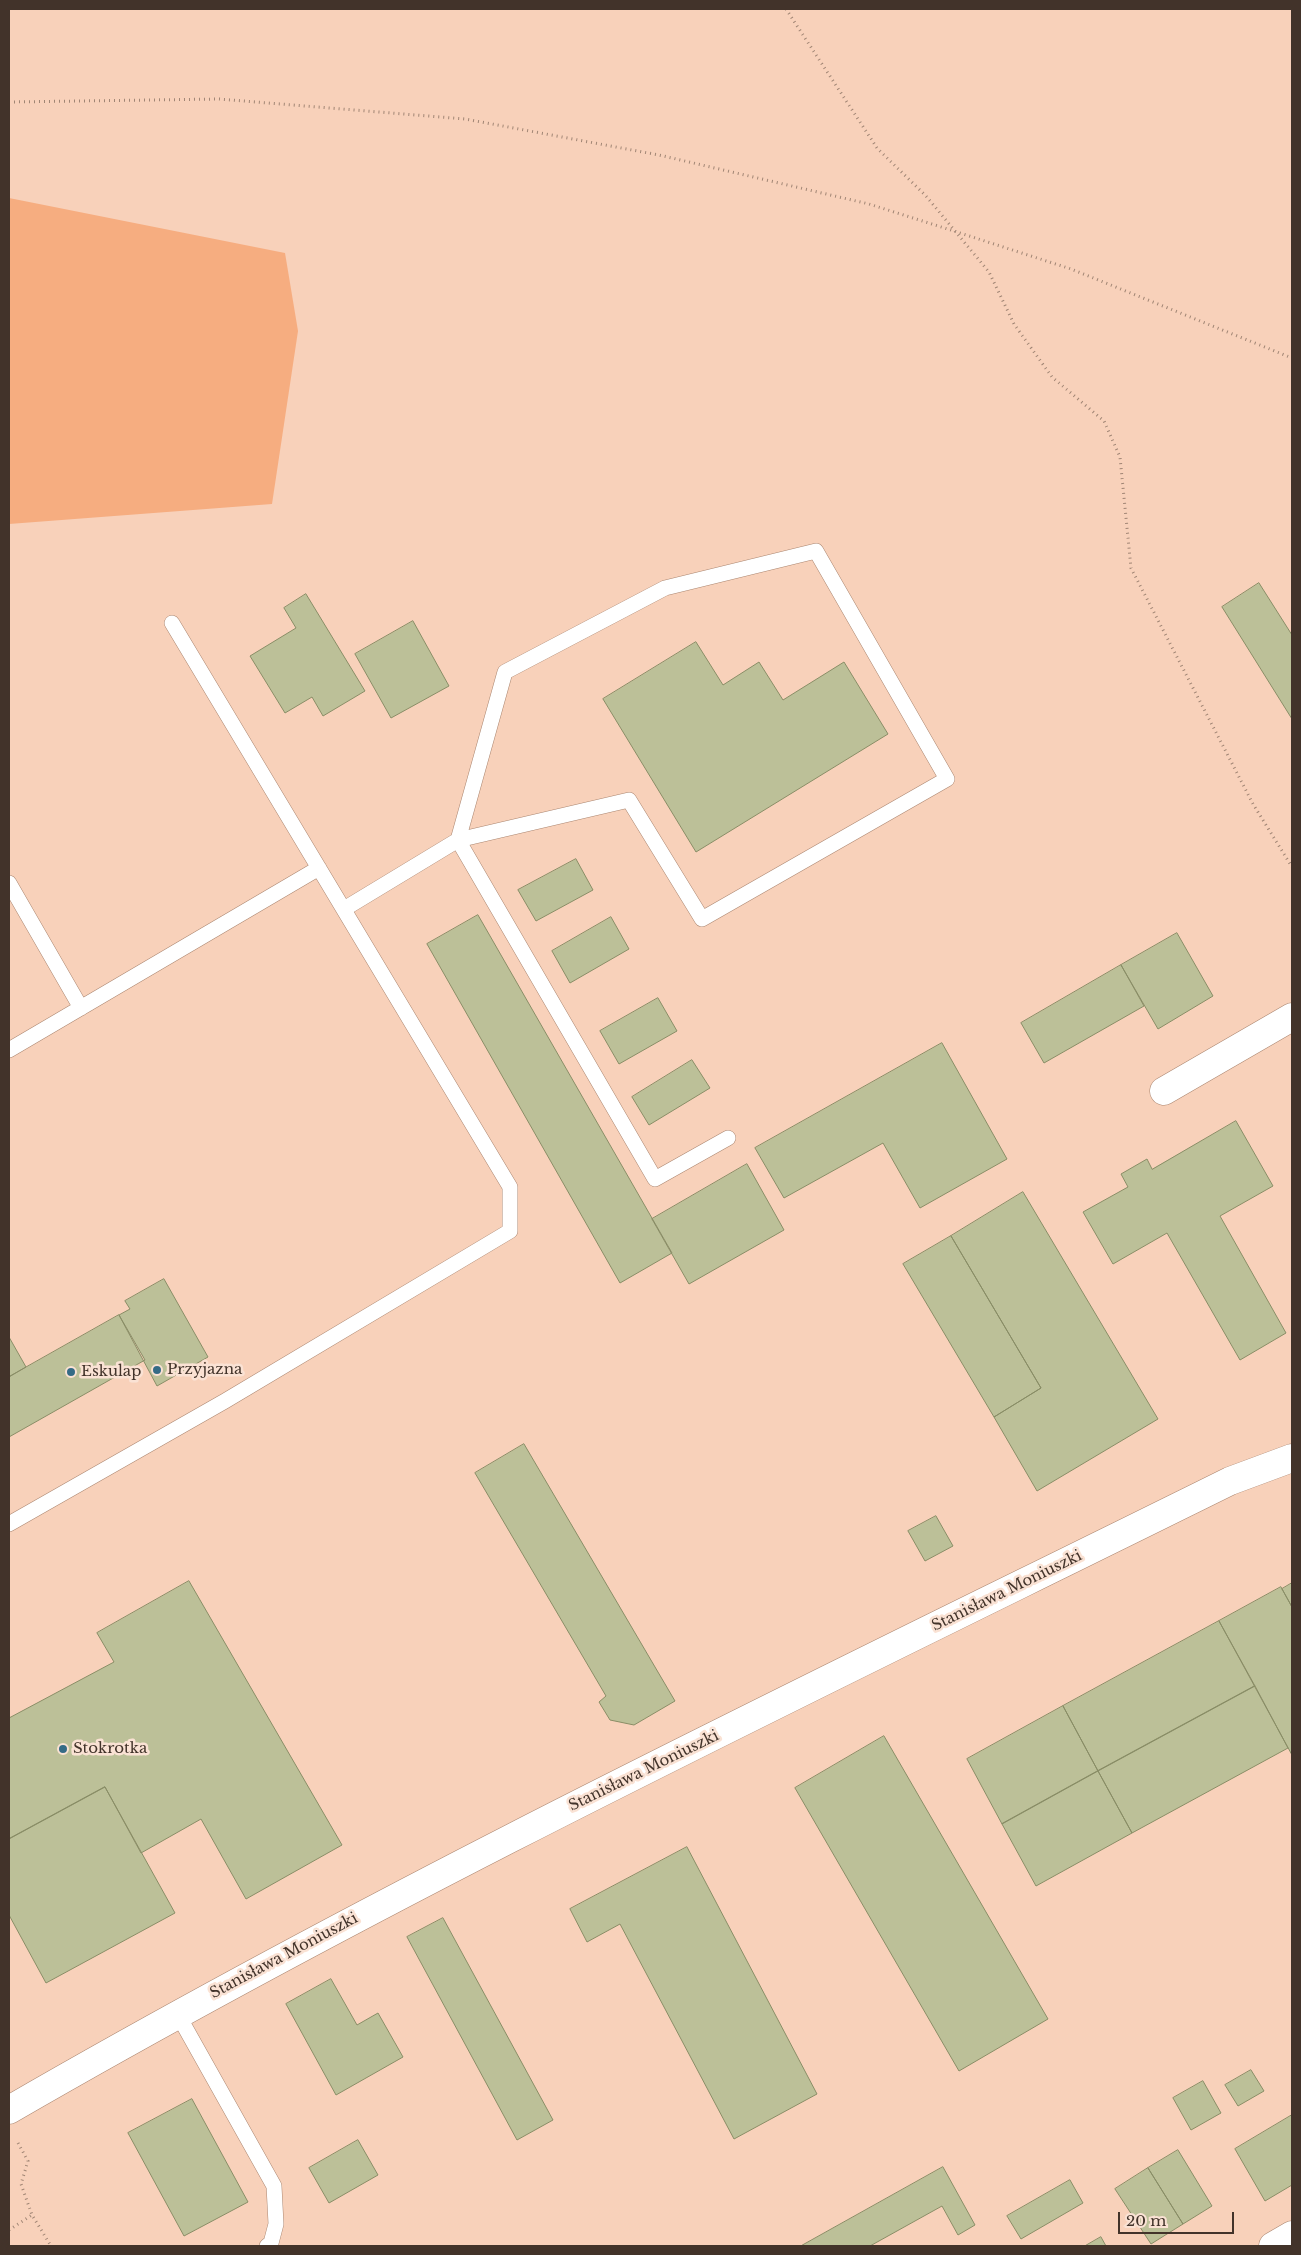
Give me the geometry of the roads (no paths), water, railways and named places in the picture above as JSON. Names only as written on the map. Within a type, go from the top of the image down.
[{"type":"street","points":[[1164,1091],[1292,1017]]},
{"type":"street","name":"Stanisława Moniuszki","points":[[9,2110],[177,2014],[556,1814],[1230,1480],[1292,1458]]},
{"type":"street","points":[[1273,2246],[1292,2235]]},
{"type":"lane","points":[[344,909],[458,840],[629,800],[702,919],[947,779],[816,552],[665,588],[505,672],[458,840],[655,1179],[728,1138]]},
{"type":"lane","points":[[9,1524],[225,1401],[510,1231],[510,1187],[172,622]]},
{"type":"lane","points":[[9,1050],[319,868]]},
{"type":"lane","points":[[9,883],[81,1008]]},
{"type":"lane","points":[[177,2014],[274,2186],[276,2224],[271,2243],[268,2246]]},
{"type":"place","name":"Przyjazna","points":[[157,1370]]},
{"type":"place","name":"Eskulap","points":[[71,1372]]},
{"type":"place","name":"Stokrotka","points":[[63,1749]]}]
